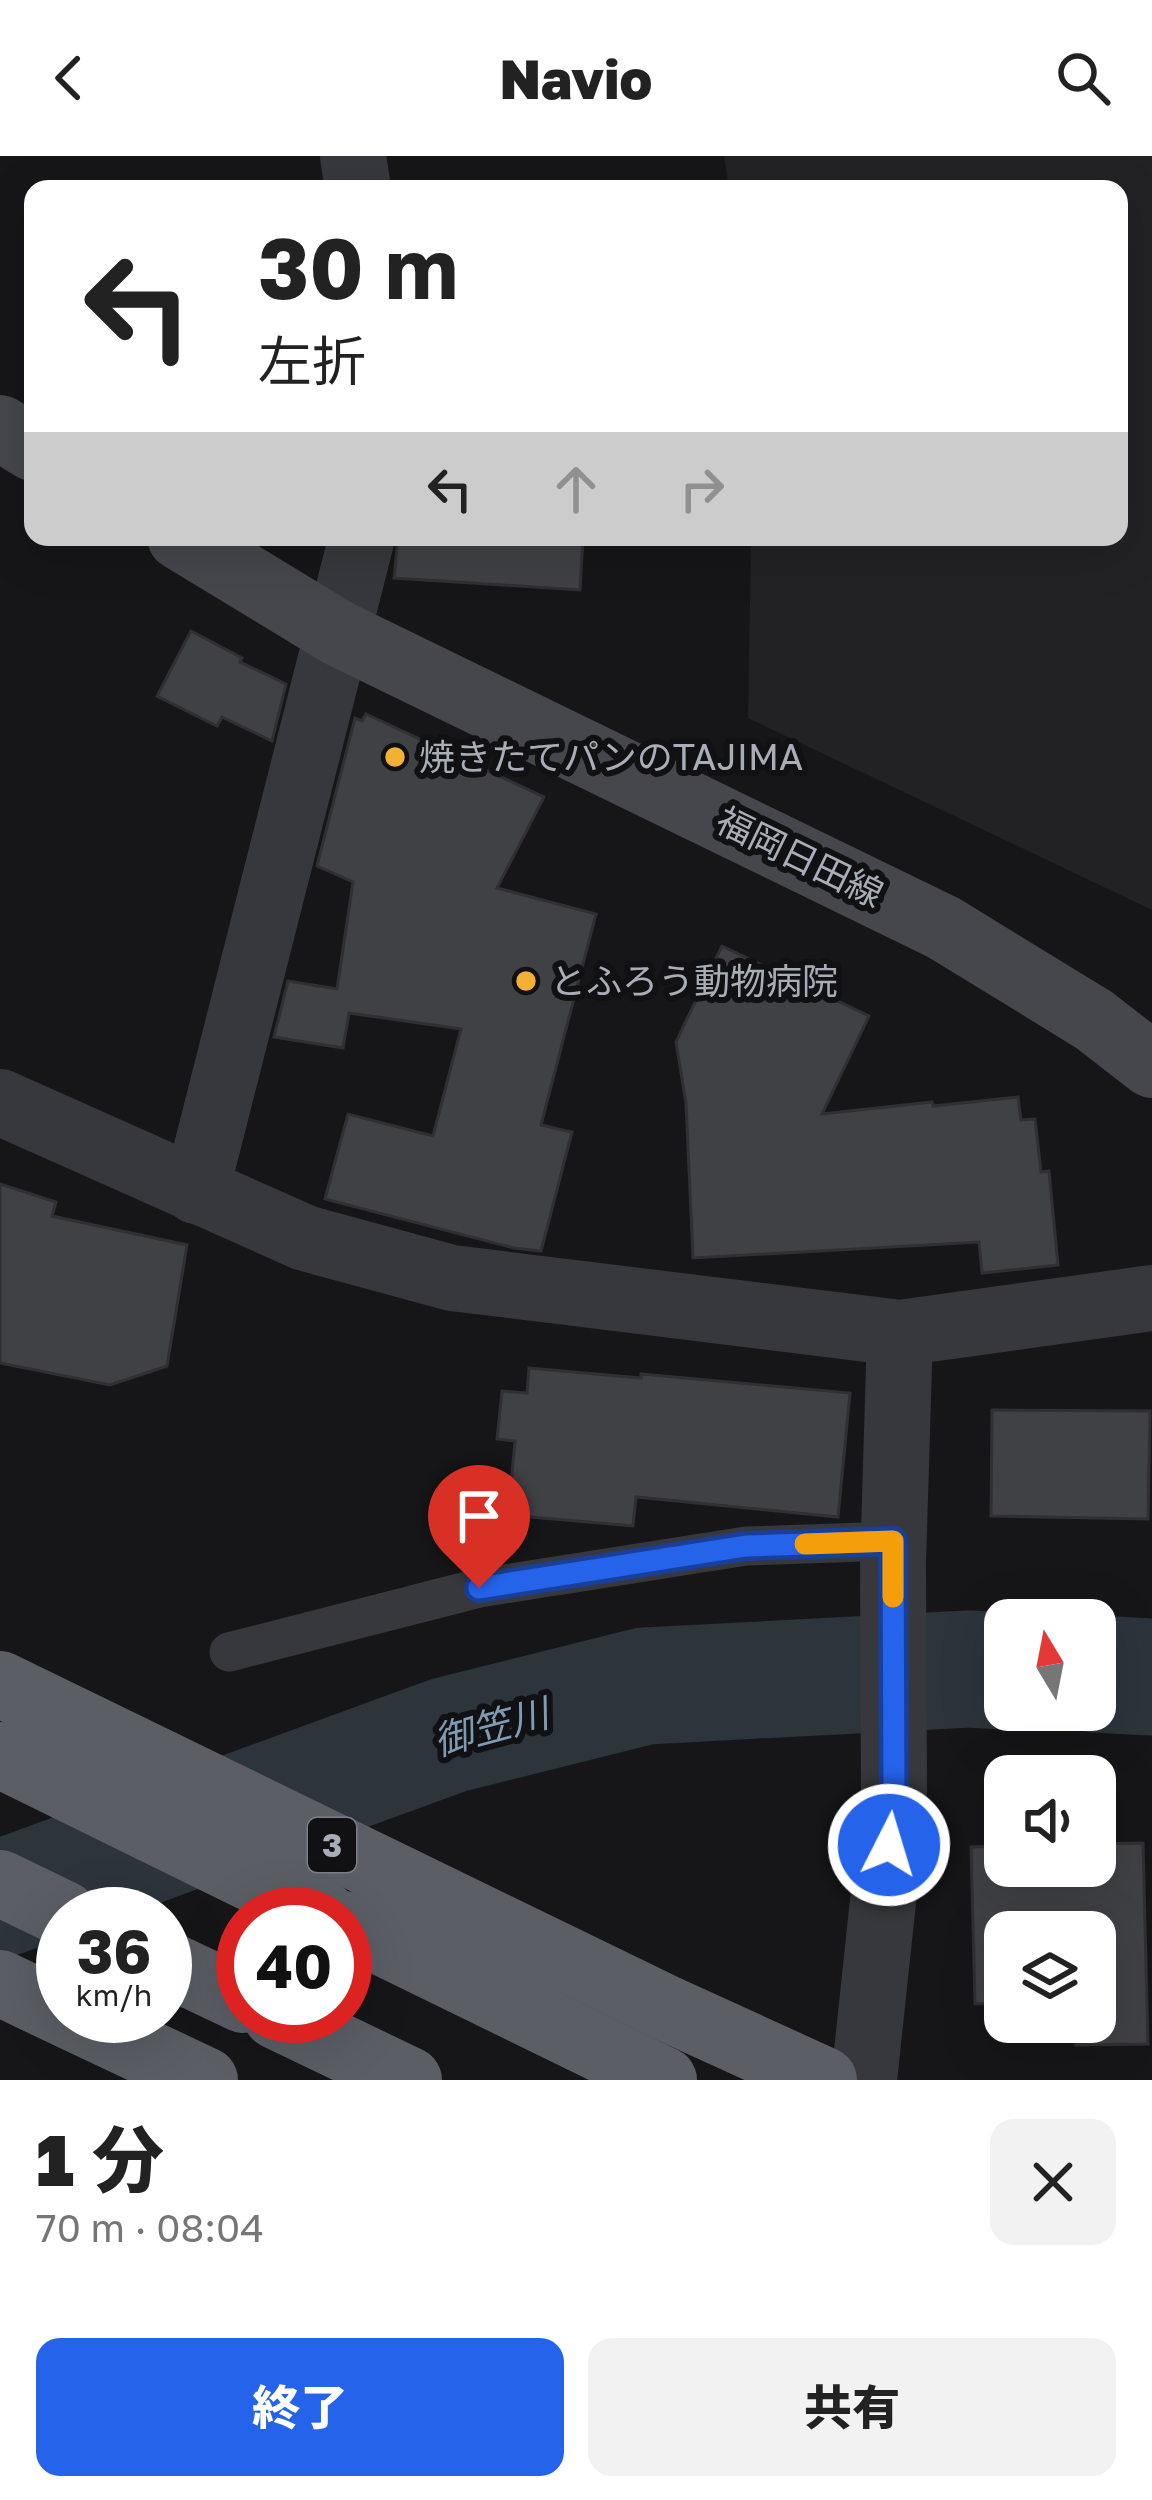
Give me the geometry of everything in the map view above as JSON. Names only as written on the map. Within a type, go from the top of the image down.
[{"type":"highway","name":"3","points":[[0,1684],[824,2080]]},
{"type":"highway","name":"3","points":[[0,1755],[269,1887]]},
{"type":"highway","points":[[0,1883],[36,1900]]},
{"type":"highway","name":"3","points":[[372,1937],[657,2077]]},
{"type":"highway","points":[[0,1983],[36,2000]]},
{"type":"highway","points":[[126,2043],[205,2080]]},
{"type":"highway","points":[[332,2043],[409,2080]]},
{"type":"main road","name":"福岡日田線","points":[[195,546],[338,633],[944,928],[1094,1020],[1152,1065]]},
{"type":"street","points":[[196,1191],[360,546]]},
{"type":"street","points":[[0,1102],[304,1238],[452,1278],[900,1333],[1152,1298]]},
{"type":"street","points":[[864,2080],[894,1798],[893,1553],[900,1333]]},
{"type":"lane","points":[[229,1652],[479,1588],[746,1546],[893,1553]]},
{"type":"shaded area","points":[[724,156],[1152,156],[1152,910],[748,718],[751,546],[1128,546],[1128,180],[728,180]]},
{"type":"building","points":[[397,546],[582,546],[580,590],[394,578]]},
{"type":"building","points":[[191,631],[286,684],[272,741],[222,717],[217,726],[157,696]]},
{"type":"building","points":[[366,714],[544,797],[497,888],[596,914],[541,1125],[572,1132],[541,1251],[325,1199],[348,1114],[433,1136],[461,1029],[349,1013],[343,1048],[274,1037],[288,981],[337,989],[353,882],[317,866],[355,718],[362,721]]},
{"type":"building","points":[[722,946],[869,1016],[822,1114],[1018,1097],[1021,1120],[1035,1119],[1041,1172],[1049,1171],[1058,1265],[982,1273],[979,1242],[693,1258],[686,1103],[676,1042]]},
{"type":"building","points":[[0,1184],[56,1202],[52,1216],[187,1245],[167,1366],[110,1385],[0,1363]]},
{"type":"building","points":[[529,1368],[850,1393],[838,1517],[636,1497],[633,1526],[508,1515],[515,1441],[497,1439],[502,1391],[527,1393]]},
{"type":"building","points":[[992,1410],[1150,1411],[1148,1519],[991,1516]]},
{"type":"building","points":[[1143,1843],[1148,2044],[1076,2045],[1116,2043],[1116,1911],[984,1911],[984,2004],[975,2004],[971,1847],[984,1847],[984,1887],[1116,1887],[1116,1844]]},
{"type":"waterway","name":"御笠川","points":[[0,1899],[449,1735],[645,1686],[984,1670]]},
{"type":"waterway","name":"御笠川","points":[[1116,1675],[1152,1677]]},
{"type":"slow traffic","points":[[805,1544],[893,1541],[893,1597]]},
{"type":"place","name":"焼きたてパンのTAJIMA","points":[[395,757]]},
{"type":"place","name":"とふろう動物病院","points":[[526,981]]},
{"type":"route","points":[[479,1588],[746,1546],[893,1541],[894,1798],[889,1845]]}]
